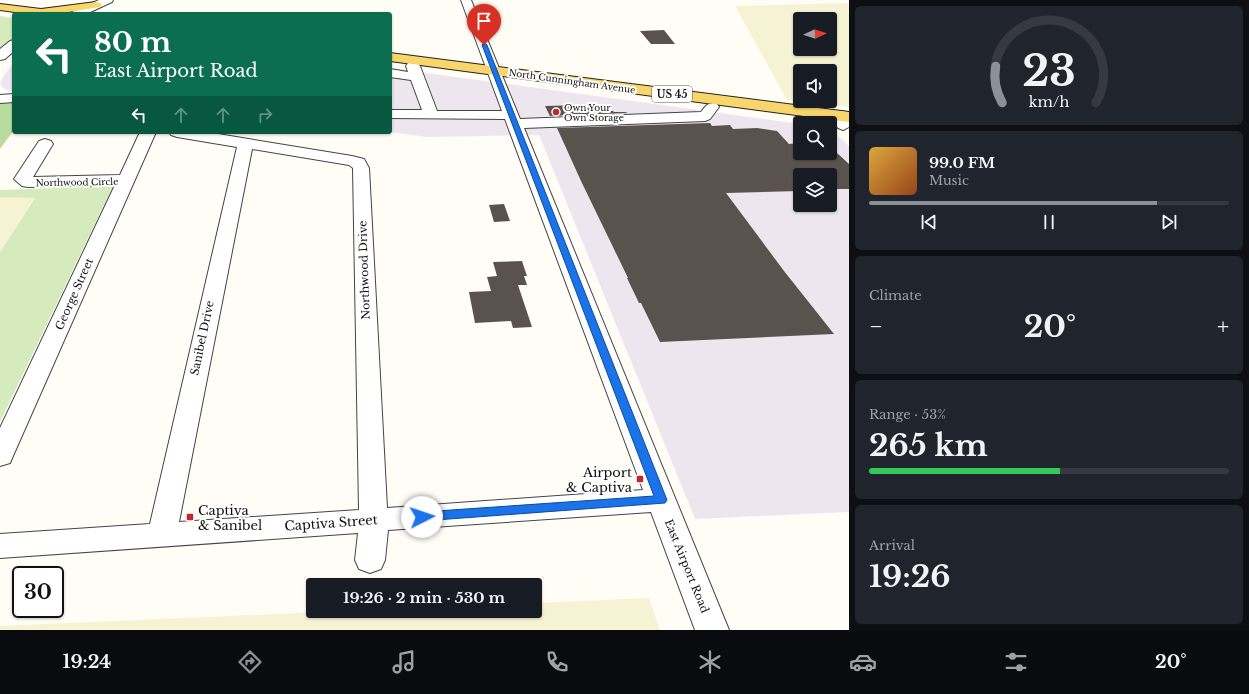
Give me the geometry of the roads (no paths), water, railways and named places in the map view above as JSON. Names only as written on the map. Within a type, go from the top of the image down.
[{"type":"main road","points":[[0,7],[41,12],[96,6]]},
{"type":"main road","points":[[0,12],[12,13]]},
{"type":"main road","name":"North Cunningham Avenue","points":[[392,57],[494,69],[840,122]]},
{"type":"main road","name":"North Cunningham Avenue","points":[[392,65],[415,72],[494,69],[712,108],[840,122]]},
{"type":"street","points":[[81,12],[108,0]]},
{"type":"street","name":"East Airport Road","points":[[466,0],[712,630]]},
{"type":"street","points":[[0,56],[12,46]]},
{"type":"street","points":[[392,73],[415,72],[430,115]]},
{"type":"street","points":[[0,98],[12,98]]},
{"type":"street","points":[[392,114],[514,120],[705,116],[712,108]]},
{"type":"street","name":"George Street","points":[[0,456],[147,134]]},
{"type":"street","name":"Northwood Drive","points":[[189,134],[352,160],[358,163],[361,168],[370,482],[374,520],[370,560]]},
{"type":"street","name":"Northwood Circle","points":[[45,144],[23,179],[28,182],[125,180]]},
{"type":"street","name":"Sanibel Drive","points":[[162,535],[238,171],[244,148],[247,144]]},
{"type":"street","name":"Captiva Street","points":[[0,546],[661,500]]},
{"type":"place","name":"Own Your Own Storage","points":[[556,112]]},
{"type":"place","name":"Airport & Captiva","points":[[640,479]]},
{"type":"place","name":"Captiva & Sanibel","points":[[190,517]]}]
